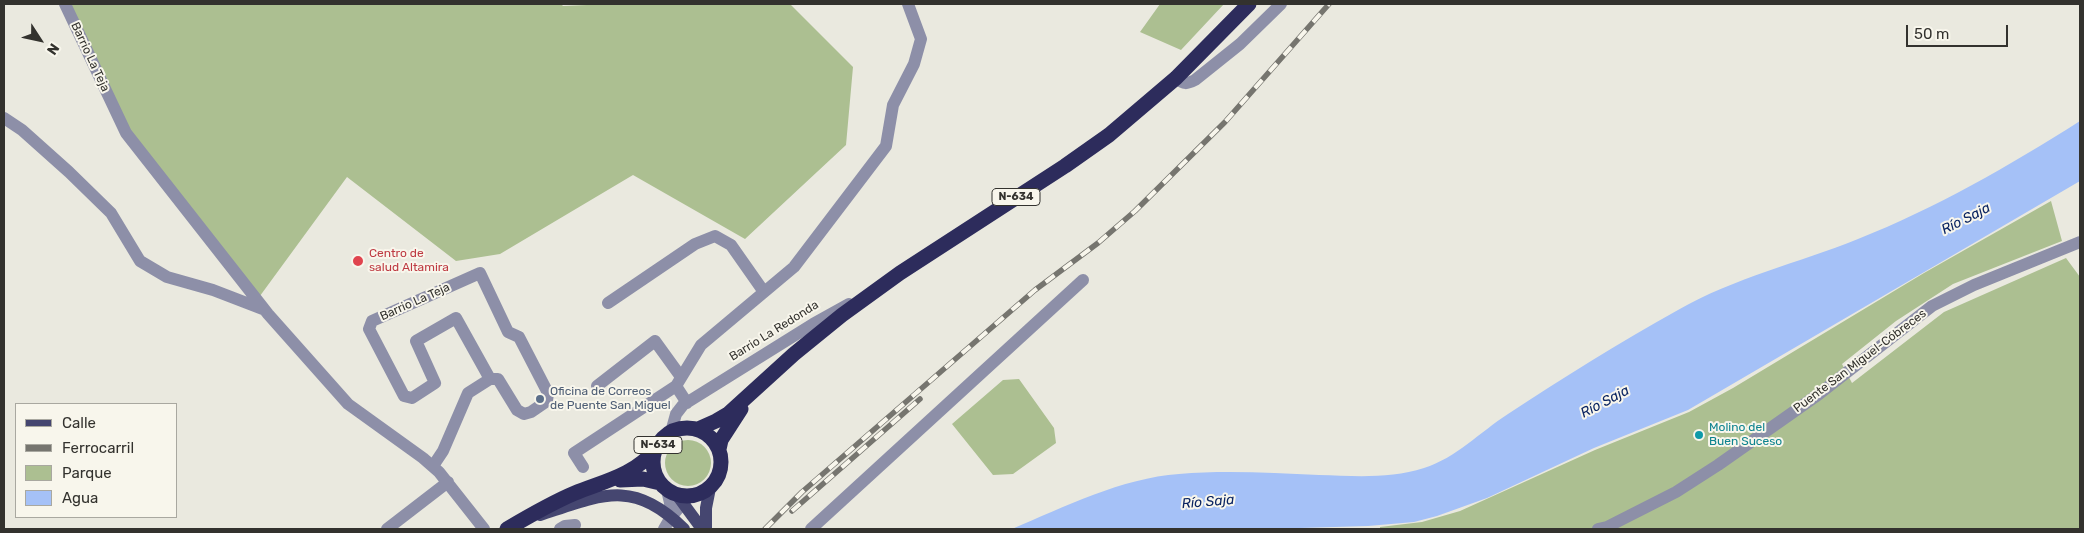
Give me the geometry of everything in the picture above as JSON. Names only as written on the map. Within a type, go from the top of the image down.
[{"type":"highway","name":"N-634","points":[[511,527],[558,501],[637,468],[656,450],[662,439],[671,432],[684,428],[698,429],[728,414],[822,331],[878,289],[1109,135],[1176,78],[1249,4]]},
{"type":"highway","name":"N-634","points":[[719,449],[720,443],[734,418],[771,376]]},
{"type":"highway","name":"N-634","points":[[606,482],[638,479],[675,493],[700,494],[710,488],[717,480],[721,470],[721,459],[719,449],[713,439],[698,429]]},
{"type":"highway","name":"N-634","points":[[656,450],[653,467],[675,493]]},
{"type":"main road","points":[[706,529],[706,508],[710,488]]},
{"type":"main road","points":[[675,493],[702,529]]},
{"type":"main road","name":"N-634","points":[[511,527],[566,507],[616,494],[645,500],[671,517],[684,529]]},
{"type":"street","name":"Barrio La Teja","points":[[65,4],[126,133],[265,310],[348,404],[433,466],[448,482],[484,529]]},
{"type":"street","points":[[583,467],[574,453],[678,381],[701,345],[794,267],[886,146],[893,105],[914,64],[921,39],[908,4]]},
{"type":"street","points":[[1176,78],[1182,83],[1188,84],[1195,80],[1240,44],[1281,4]]},
{"type":"street","points":[[4,118],[22,130],[69,172],[111,214],[140,261],[167,277],[213,290],[265,310]]},
{"type":"street","points":[[608,303],[695,244],[715,236],[731,245],[764,292]]},
{"type":"street","name":"Puente San Miguel-Cóbreces","points":[[1598,529],[1607,527],[1676,492],[1718,465],[1819,394],[1932,306],[1974,285],[2080,242]]},
{"type":"street","name":"Barrio La Teja","points":[[480,273],[508,332],[520,338],[548,393],[547,401],[531,412],[524,414],[517,410],[498,379],[490,379],[456,318],[416,341],[436,383],[412,398],[404,396],[370,329],[372,321],[480,273]]},
{"type":"street","points":[[811,529],[1083,280]]},
{"type":"street","name":"Barrio La Redonda","points":[[687,403],[813,324],[878,289]]},
{"type":"street","points":[[597,386],[655,341],[678,381],[687,403],[676,414],[671,432]]},
{"type":"street","points":[[433,466],[443,451],[468,393],[490,379]]},
{"type":"street","points":[[387,529],[448,482]]},
{"type":"street","points":[[671,517],[670,503],[675,493]]},
{"type":"street","points":[[664,529],[671,517],[675,493]]},
{"type":"street","points":[[560,529],[564,526],[575,525]]},
{"type":"green space","points":[[63,4],[561,4],[563,6],[610,4],[790,4],[853,67],[846,145],[745,239],[633,175],[500,254],[456,261],[347,177],[257,300],[126,133]]},
{"type":"green space","points":[[1160,4],[1224,4],[1181,50],[1140,32]]},
{"type":"green space","points":[[2051,201],[2062,241],[1953,284],[1896,321],[1842,364],[1852,383],[1944,312],[2066,258],[2080,277],[2080,529],[1380,529],[1380,527],[1422,522],[1460,511],[1595,450],[1689,412],[1733,388],[1924,273]]},
{"type":"green space","points":[[1019,379],[1054,428],[1056,443],[1013,474],[993,475],[952,424],[1003,380]]},
{"type":"green space","points":[[688,440],[701,444],[707,450],[711,463],[707,476],[701,482],[688,486],[675,482],[669,476],[665,463],[669,450],[675,444]]},
{"type":"water","name":"Río Saja","points":[[2080,121],[2080,181],[1688,410],[1594,448],[1487,498],[1414,522],[1368,526],[1267,529],[1012,529],[1115,487],[1158,477],[1179,474],[1231,472],[1372,476],[1411,472],[1436,464],[1550,387],[1613,347],[1678,310],[1721,289],[1835,248],[1916,214],[1999,170]]},
{"type":"railway","points":[[765,529],[802,492],[1035,290],[1098,243],[1135,211],[1225,122],[1329,4]]},
{"type":"railway","points":[[792,511],[920,399]]},
{"type":"place","name":"Centro de salud Altamira","points":[[358,261]]},
{"type":"place","name":"Oficina de Correos de Puente San Miguel","points":[[540,399]]},
{"type":"place","name":"Molino del Buen Suceso","points":[[1699,435]]}]
